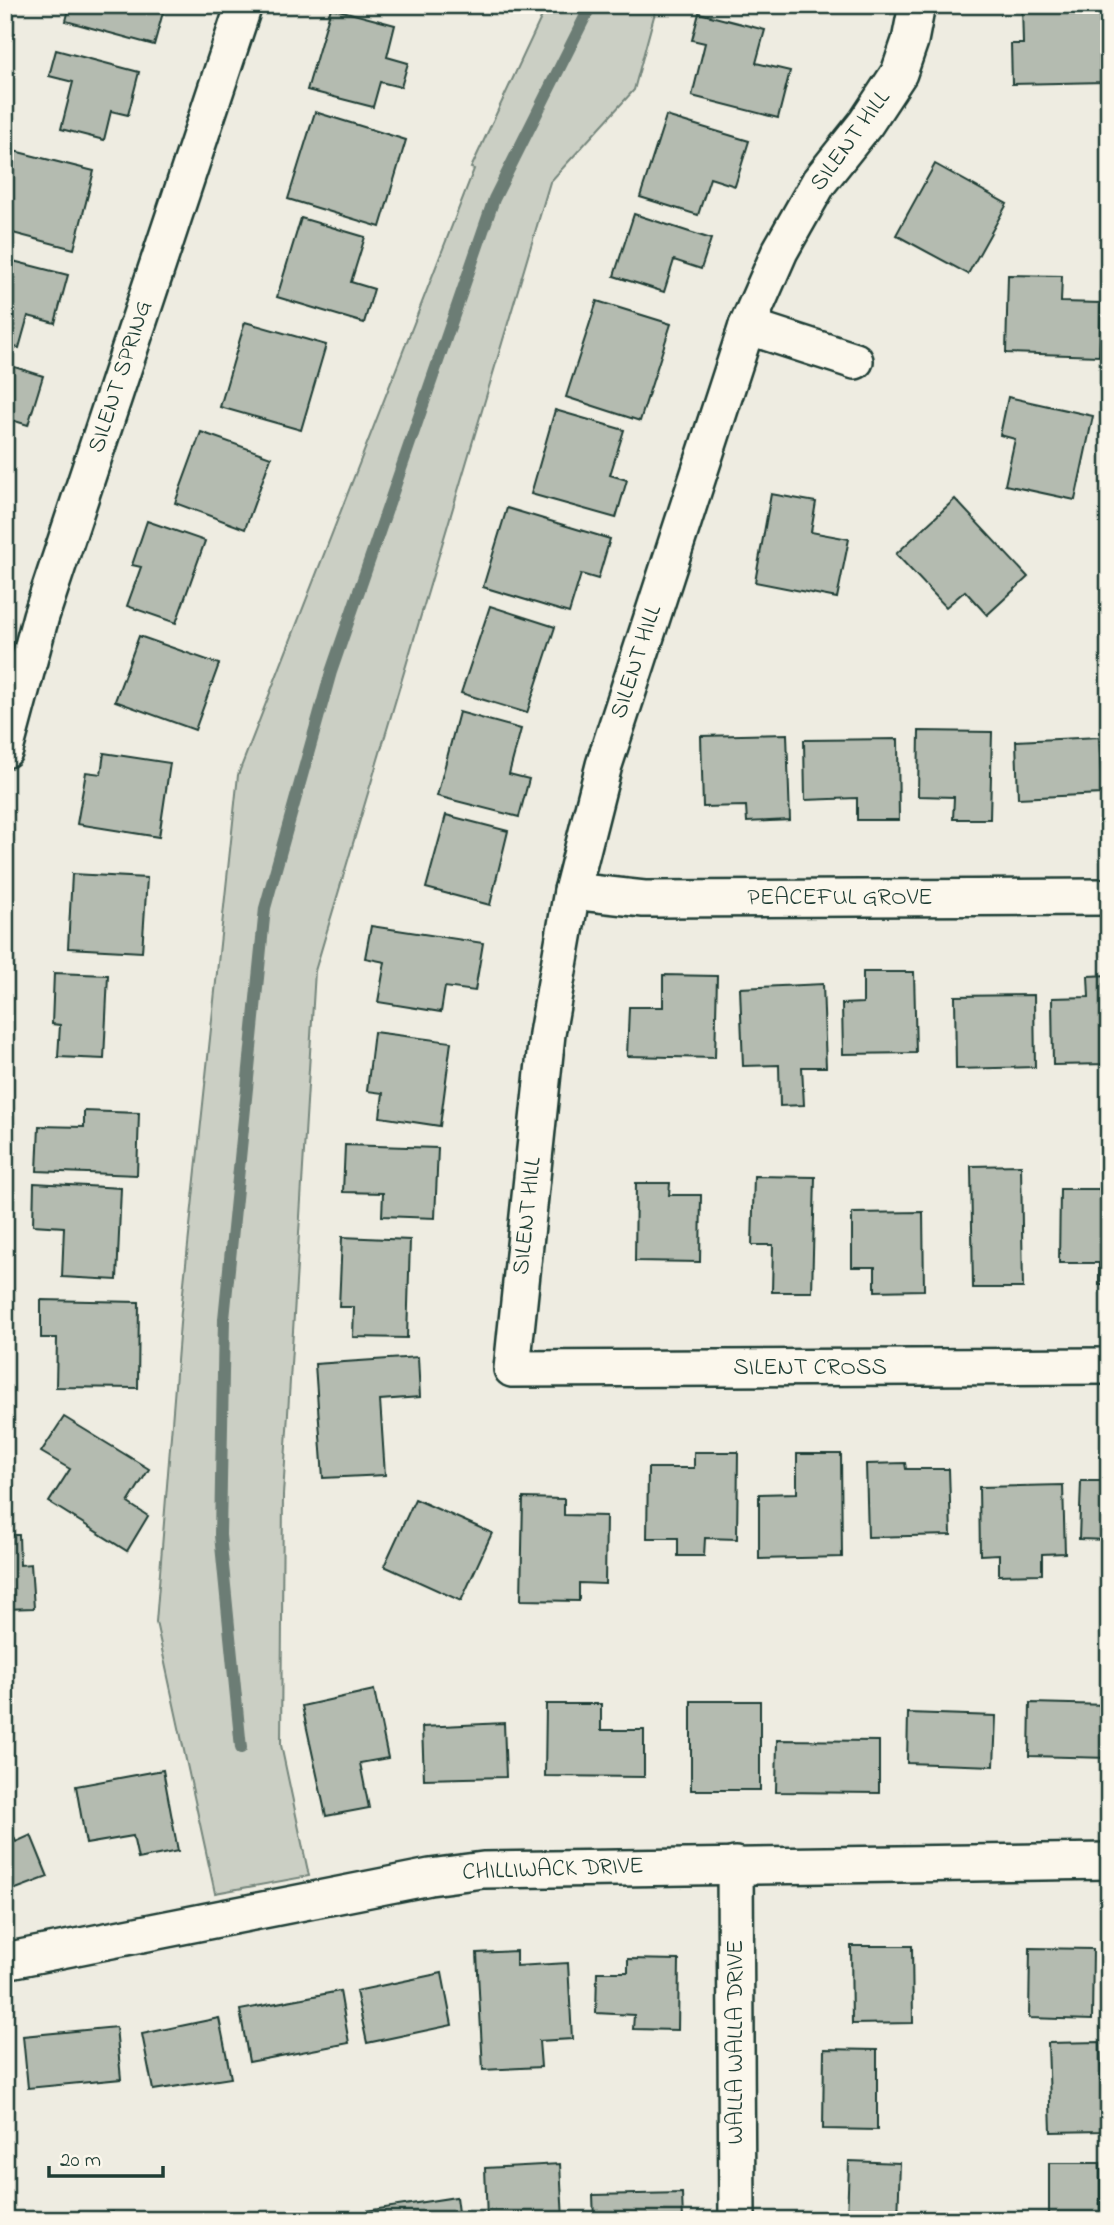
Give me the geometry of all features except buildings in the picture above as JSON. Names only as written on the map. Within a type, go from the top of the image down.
[{"type":"street","name":"SILENT SPRING","points":[[5,750],[41,616],[244,5]]},
{"type":"street","name":"SILENT HILL","points":[[512,1369],[547,1034],[572,891],[604,765],[747,326],[780,251],[818,182],[866,123],[899,73],[911,41],[917,5]]},
{"type":"street","points":[[747,326],[855,361]]},
{"type":"street","name":"PEACEFUL GROVE","points":[[572,891],[644,899],[1109,897]]},
{"type":"street","name":"SILENT CROSS","points":[[512,1369],[1109,1366]]},
{"type":"street","name":"CHILLIWACK DRIVE","points":[[5,1961],[430,1877],[483,1870],[1109,1861]]},
{"type":"street","name":"WALLA WALLA DRIVE","points":[[735,1865],[737,2220]]},
{"type":"shaded area","points":[[547,5],[657,5],[634,90],[550,182],[315,971],[283,1495],[281,1745],[309,1876],[215,1893],[156,1622],[181,1311],[238,775],[474,169],[471,168]]},
{"type":"waterway","points":[[241,1748],[220,1535],[224,1319],[265,908],[331,672],[494,199],[591,5]]}]
